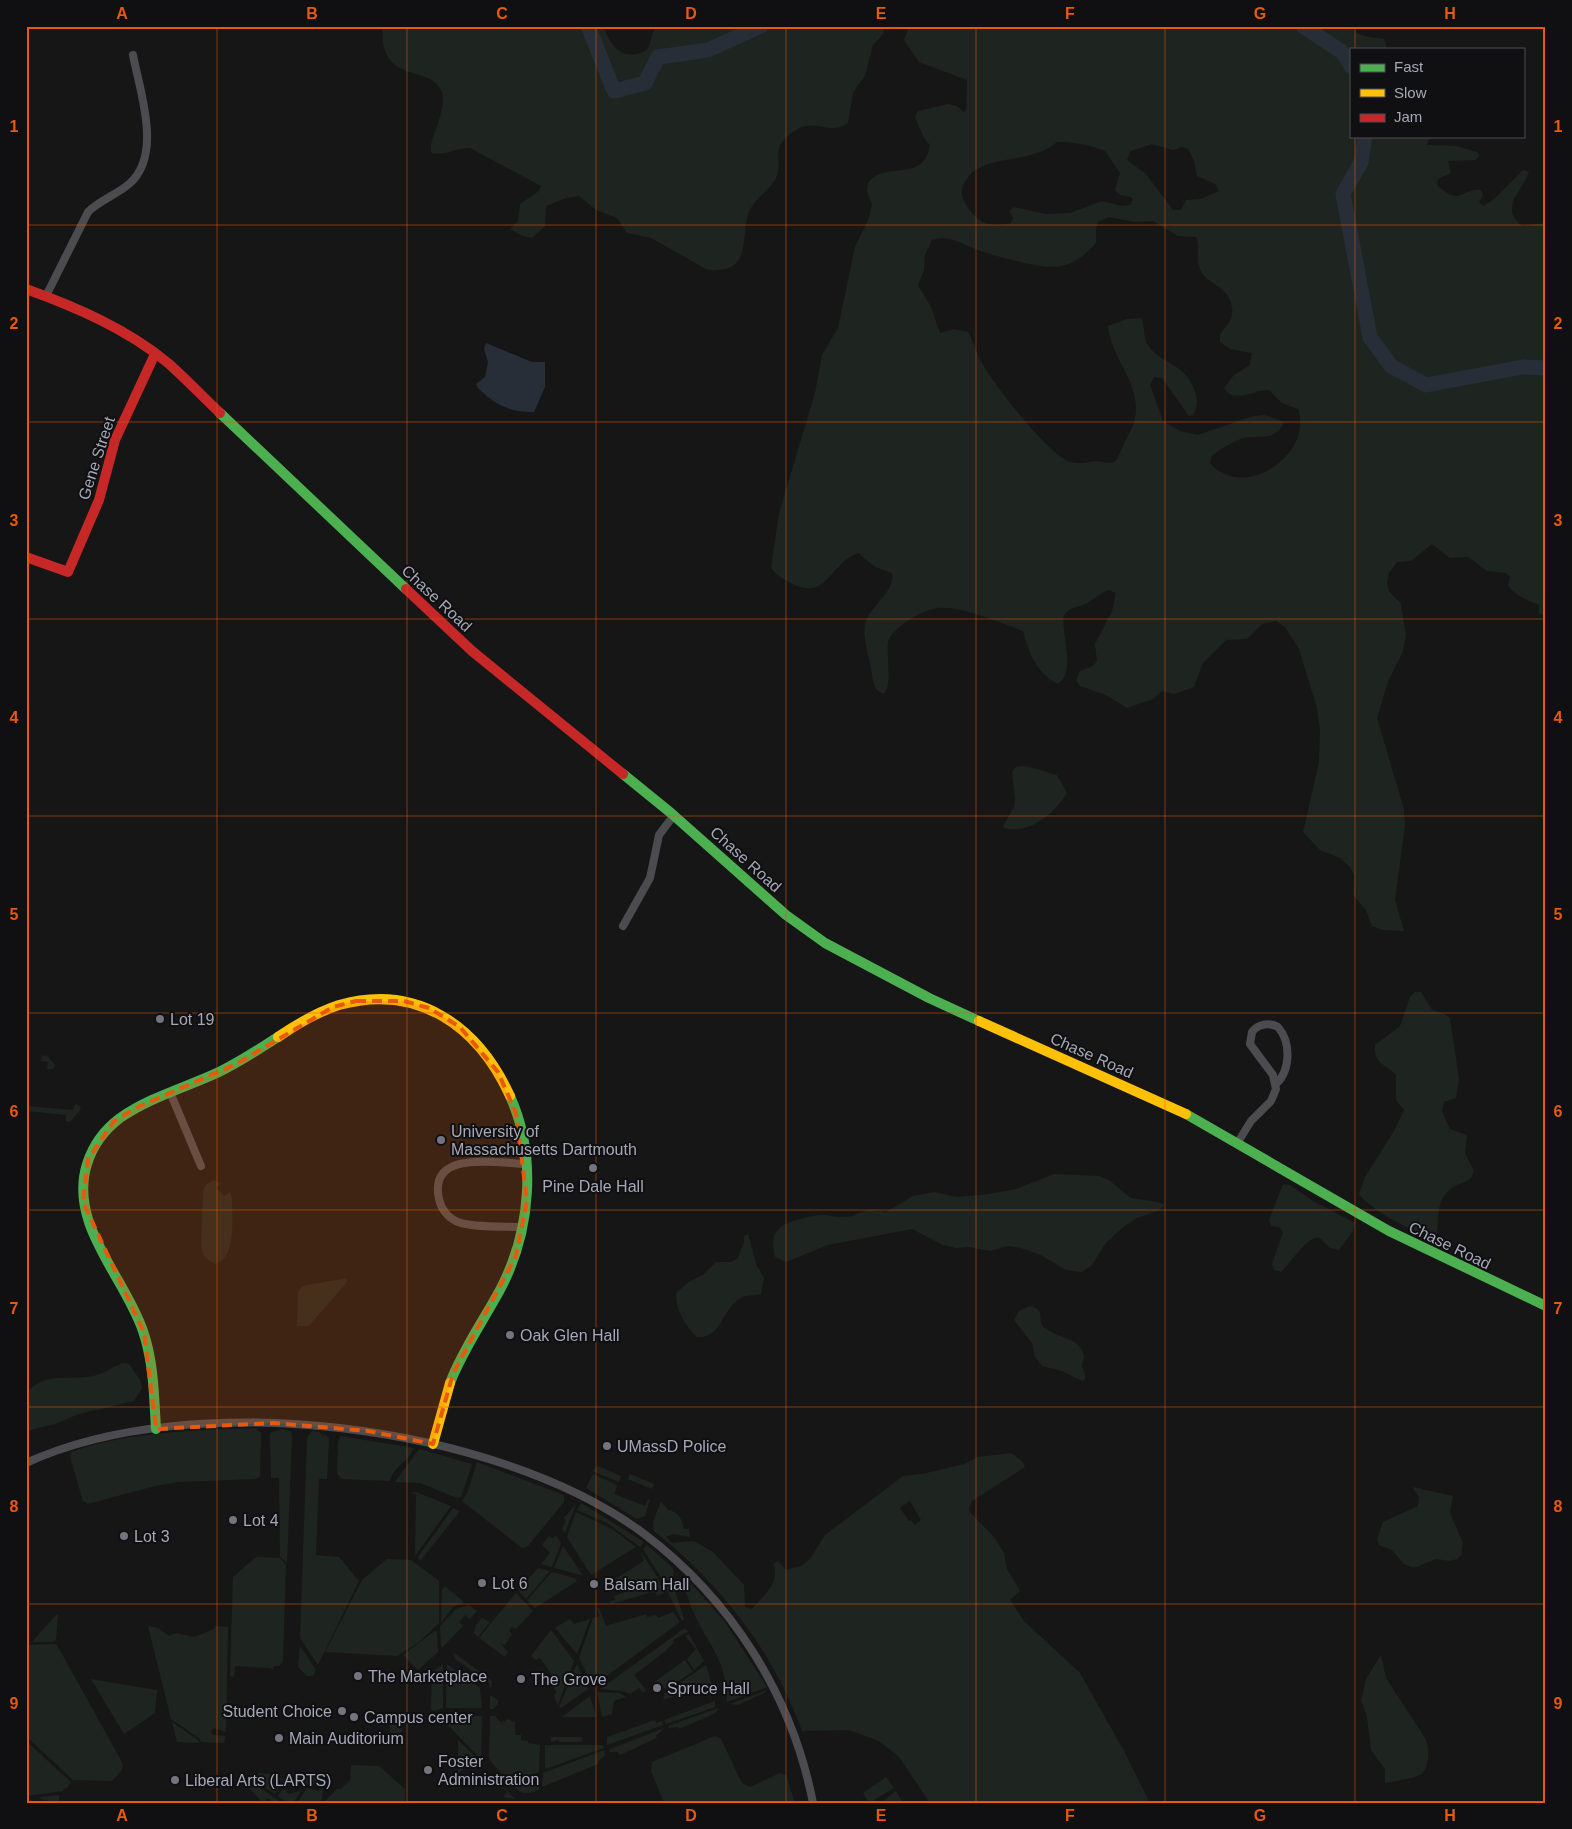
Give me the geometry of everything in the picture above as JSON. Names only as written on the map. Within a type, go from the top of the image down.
[{"type":"street","points":[[46,296],[88,212],[98,202],[128,186],[137,177],[143,165],[148,148],[133,55]]},
{"type":"street","name":"Chase Road","points":[[26,289],[95,316],[119,329],[155,354],[197,390],[472,651],[674,815],[748,884],[825,943],[929,998],[1145,1094],[1238,1142],[1389,1232],[1546,1306]]},
{"type":"street","name":"Gene Street","points":[[26,557],[68,572],[96,509],[115,440],[155,354]]},
{"type":"street","points":[[623,926],[650,878],[659,835],[674,815]]},
{"type":"street","points":[[156,1428],[150,1362],[144,1333],[134,1307],[84,1211],[83,1175],[88,1159],[101,1134],[128,1113],[170,1092],[236,1064],[318,1013],[356,1000],[404,1002],[429,1008],[445,1017],[460,1027],[480,1048],[498,1072],[510,1097],[516,1113],[526,1164],[527,1201],[516,1256],[505,1283],[453,1374],[433,1444]]},
{"type":"street","points":[[1238,1142],[1250,1121],[1274,1096],[1276,1084],[1285,1068],[1288,1045],[1278,1027],[1274,1025],[1261,1026],[1252,1032],[1250,1044],[1273,1075],[1276,1084]]},
{"type":"street","points":[[170,1092],[201,1166]]},
{"type":"street","points":[[523,1227],[459,1222],[445,1212],[439,1202],[438,1191],[443,1175],[452,1167],[462,1162],[526,1164]]},
{"type":"street","points":[[26,1463],[86,1441],[156,1428],[203,1424],[274,1423],[362,1430],[433,1444],[504,1465],[581,1496],[641,1532],[684,1568],[728,1616],[767,1675],[800,1750],[814,1803]]},
{"type":"highlighted area","points":[[356,1001],[404,1001],[429,1008],[460,1027],[498,1072],[516,1113],[527,1201],[516,1256],[453,1374],[433,1444],[368,1431],[273,1423],[156,1429],[144,1333],[83,1202],[88,1159],[114,1121],[140,1106],[236,1064],[333,1007]]},
{"type":"shaded area","points":[[382,26],[603,26],[611,43],[619,51],[630,55],[647,49],[657,26],[884,28],[883,34],[873,45],[865,76],[853,92],[848,123],[833,128],[811,125],[802,127],[783,141],[778,154],[778,174],[771,186],[751,208],[746,225],[742,253],[738,261],[724,269],[713,270],[706,269],[651,238],[627,233],[617,218],[596,210],[579,196],[566,198],[546,206],[545,226],[532,238],[523,236],[510,229],[518,221],[520,204],[539,191],[541,186],[470,148],[437,154],[432,153],[432,142],[442,107],[443,98],[441,90],[430,79],[406,71],[391,61],[384,47]]},
{"type":"shaded area","points":[[909,26],[1350,26],[1361,34],[1384,39],[1387,48],[1350,48],[1350,138],[1432,138],[1428,140],[1427,145],[1456,146],[1477,152],[1480,156],[1475,160],[1448,161],[1451,173],[1438,179],[1437,185],[1445,192],[1456,196],[1469,191],[1481,190],[1483,195],[1479,202],[1483,206],[1493,200],[1523,170],[1529,172],[1514,199],[1512,212],[1515,219],[1522,226],[1546,223],[1546,616],[1539,614],[1539,605],[1530,602],[1511,589],[1508,585],[1510,577],[1506,573],[1487,571],[1468,557],[1450,558],[1432,544],[1411,561],[1397,562],[1389,573],[1387,583],[1389,591],[1401,604],[1406,635],[1403,651],[1388,682],[1377,718],[1404,809],[1405,825],[1395,900],[1404,931],[1383,930],[1372,926],[1366,910],[1353,895],[1354,875],[1350,867],[1340,858],[1320,850],[1303,832],[1319,762],[1320,729],[1317,708],[1299,649],[1285,627],[1276,621],[1262,624],[1247,639],[1226,640],[1203,663],[1194,687],[1174,694],[1162,691],[1153,699],[1127,708],[1106,695],[1080,686],[1076,680],[1080,671],[1093,666],[1097,661],[1095,644],[1112,611],[1116,593],[1109,590],[1104,592],[1086,604],[1070,609],[1064,615],[1067,661],[1064,678],[1058,684],[1044,674],[1034,661],[1023,631],[993,619],[968,612],[937,608],[909,620],[891,636],[888,642],[888,685],[883,694],[876,689],[873,682],[864,630],[871,611],[890,586],[892,573],[875,567],[858,553],[841,564],[821,584],[814,588],[804,588],[778,576],[771,568],[779,513],[815,393],[822,355],[838,328],[855,247],[869,218],[872,204],[867,192],[868,183],[877,175],[885,172],[916,167],[927,155],[930,145],[924,138],[915,117],[918,111],[948,104],[957,106],[964,112],[966,110],[967,80],[919,62],[904,40]],"holes":[[[1057,142],[1075,143],[1105,151],[1120,173],[1115,190],[1120,195],[1131,197],[1133,200],[1130,205],[1122,206],[1102,201],[1070,213],[1046,214],[1014,207],[1009,211],[1013,218],[1011,223],[998,225],[982,222],[978,219],[966,204],[962,195],[963,186],[968,177],[985,165],[1040,152]],[[1152,144],[1173,150],[1182,147],[1188,149],[1194,161],[1197,176],[1215,184],[1219,191],[1201,199],[1186,200],[1181,210],[1173,210],[1146,174],[1127,160],[1131,151]],[[1109,217],[1135,222],[1153,221],[1178,236],[1196,237],[1200,269],[1207,278],[1225,292],[1231,303],[1232,316],[1220,334],[1220,342],[1230,349],[1252,353],[1250,365],[1234,375],[1224,388],[1228,393],[1239,396],[1269,390],[1282,403],[1298,409],[1300,426],[1296,442],[1286,457],[1272,468],[1256,475],[1240,477],[1224,474],[1210,463],[1212,456],[1235,441],[1243,438],[1271,435],[1276,433],[1284,422],[1265,415],[1253,416],[1198,435],[1180,431],[1163,421],[1150,385],[1154,377],[1162,378],[1189,416],[1193,415],[1196,409],[1196,396],[1185,374],[1161,358],[1149,347],[1141,318],[1127,319],[1108,326],[1113,347],[1132,387],[1136,408],[1132,428],[1117,460],[1112,463],[1099,461],[1074,463],[1060,456],[1022,418],[998,387],[980,359],[968,332],[954,329],[940,333],[931,307],[918,285],[924,270],[925,255],[932,240],[948,239],[982,252],[1037,266],[1058,266],[1077,260],[1086,253],[1096,243],[1098,222]]]},
{"type":"shaded area","points":[[486,343],[532,362],[545,362],[545,387],[534,412],[518,411],[503,406],[490,399],[478,388],[476,384],[485,377],[488,362],[484,349]]},
{"type":"shaded area","points":[[1016,767],[1036,768],[1057,775],[1067,793],[1048,815],[1031,826],[1013,829],[1004,828],[1003,826],[1014,807],[1012,772]]},
{"type":"shaded area","points":[[1415,992],[1421,992],[1432,1010],[1450,1018],[1459,1079],[1456,1098],[1444,1102],[1442,1111],[1450,1129],[1467,1135],[1465,1153],[1474,1171],[1471,1178],[1453,1187],[1443,1197],[1439,1209],[1437,1236],[1431,1238],[1382,1213],[1359,1194],[1365,1177],[1394,1131],[1404,1110],[1396,1100],[1396,1075],[1378,1060],[1375,1045],[1400,1026],[1410,997]]},
{"type":"shaded area","points":[[42,1055],[48,1057],[55,1065],[53,1069],[47,1069],[48,1062],[41,1061]]},
{"type":"shaded area","points":[[75,1104],[79,1105],[81,1109],[70,1122],[66,1121],[66,1115],[26,1111],[26,1106],[73,1110]]},
{"type":"shaded area","points":[[1054,1174],[1099,1176],[1109,1180],[1131,1198],[1158,1202],[1165,1205],[1157,1211],[1137,1218],[1122,1228],[1105,1244],[1092,1265],[1082,1272],[1066,1270],[1041,1255],[1021,1248],[1008,1246],[990,1251],[970,1247],[956,1248],[943,1245],[912,1229],[828,1245],[786,1262],[775,1257],[773,1241],[777,1231],[786,1224],[800,1219],[819,1215],[848,1217],[870,1210],[886,1212],[913,1196],[934,1192],[957,1197],[989,1194],[1016,1189]]},
{"type":"shaded area","points":[[214,1180],[221,1183],[216,1188],[224,1196],[230,1192],[232,1198],[232,1236],[230,1246],[222,1261],[215,1264],[204,1257],[201,1246],[203,1190],[207,1184]]},
{"type":"shaded area","points":[[1283,1184],[1290,1185],[1313,1201],[1355,1223],[1353,1231],[1339,1250],[1330,1248],[1320,1238],[1315,1238],[1305,1245],[1281,1272],[1274,1270],[1272,1264],[1283,1232],[1279,1227],[1271,1226],[1269,1220]]},
{"type":"shaded area","points":[[748,1234],[757,1266],[764,1278],[761,1294],[739,1299],[733,1304],[716,1329],[705,1336],[697,1337],[682,1317],[677,1305],[676,1293],[690,1281],[703,1275],[716,1262],[731,1262],[738,1258],[744,1242],[744,1236]]},
{"type":"shaded area","points":[[347,1278],[347,1282],[309,1326],[297,1326],[298,1292],[302,1286]]},
{"type":"shaded area","points":[[1030,1306],[1039,1310],[1042,1325],[1045,1328],[1079,1346],[1084,1357],[1082,1365],[1085,1379],[1082,1381],[1062,1371],[1042,1366],[1035,1357],[1032,1343],[1014,1320],[1019,1311]]},
{"type":"shaded area","points":[[122,1363],[129,1364],[140,1380],[142,1388],[134,1401],[79,1414],[55,1424],[26,1431],[26,1393],[34,1386],[49,1379],[97,1375]]},
{"type":"shaded area","points":[[256,1428],[261,1433],[260,1477],[255,1479],[178,1482],[155,1486],[88,1504],[83,1501],[70,1457],[71,1452],[92,1445],[138,1436],[186,1431]]},
{"type":"shaded area","points":[[281,1429],[291,1431],[292,1437],[287,1564],[280,1556],[279,1478],[271,1478],[270,1433]]},
{"type":"shaded area","points":[[313,1431],[319,1432],[325,1438],[322,1432],[329,1438],[327,1479],[319,1479],[316,1555],[339,1557],[359,1581],[318,1665],[300,1638],[307,1440]]},
{"type":"shaded area","points":[[340,1436],[414,1448],[412,1453],[391,1476],[390,1481],[342,1479],[337,1474],[338,1442]]},
{"type":"shaded area","points":[[419,1449],[472,1464],[461,1497],[457,1498],[420,1483],[395,1482]]},
{"type":"shaded area","points":[[1011,1453],[1022,1461],[1025,1467],[972,1501],[969,1508],[970,1512],[994,1537],[1004,1553],[1007,1569],[1020,1591],[1010,1600],[1024,1621],[1080,1673],[1124,1751],[1150,1803],[930,1803],[899,1757],[879,1741],[849,1730],[802,1731],[776,1673],[742,1621],[723,1596],[701,1573],[654,1531],[653,1522],[661,1501],[668,1510],[675,1512],[679,1516],[684,1529],[689,1529],[690,1537],[673,1534],[666,1537],[672,1543],[694,1541],[713,1552],[744,1585],[745,1607],[752,1609],[773,1583],[775,1571],[773,1564],[778,1561],[786,1570],[801,1566],[810,1559],[825,1535],[903,1476],[922,1474],[964,1464],[978,1457]],"holes":[[[910,1501],[921,1520],[915,1525],[911,1520],[909,1521],[900,1508]]]},
{"type":"shaded area","points":[[477,1462],[564,1495],[564,1502],[528,1546],[522,1548],[462,1501],[468,1491]]},
{"type":"shaded area","points":[[598,1466],[621,1476],[619,1482],[592,1471]]},
{"type":"shaded area","points":[[593,1474],[617,1485],[614,1494],[645,1506],[648,1499],[650,1500],[645,1516],[637,1519],[586,1488]]},
{"type":"shaded area","points":[[630,1474],[654,1484],[652,1489],[628,1479]]},
{"type":"shaded area","points":[[1412,1487],[1453,1496],[1450,1513],[1463,1543],[1461,1555],[1457,1559],[1450,1561],[1436,1559],[1414,1568],[1404,1564],[1392,1550],[1379,1545],[1377,1539],[1383,1522],[1418,1506],[1419,1497]]},
{"type":"shaded area","points":[[416,1492],[451,1506],[415,1556],[416,1494],[410,1493]]},
{"type":"shaded area","points":[[581,1503],[644,1542],[640,1547],[607,1523],[577,1510]]},
{"type":"shaded area","points":[[576,1504],[565,1533],[562,1529],[566,1520],[564,1518]]},
{"type":"shaded area","points":[[453,1508],[460,1511],[420,1561],[418,1557]]},
{"type":"shaded area","points":[[576,1512],[612,1529],[636,1547],[591,1575],[567,1537]]},
{"type":"shaded area","points":[[556,1535],[561,1543],[552,1567],[541,1564],[550,1553],[542,1545],[549,1536],[552,1538]]},
{"type":"shaded area","points":[[647,1545],[673,1568],[675,1591],[684,1619],[682,1621],[660,1576],[643,1549]]},
{"type":"shaded area","points":[[563,1546],[582,1574],[581,1575],[554,1568]]},
{"type":"shaded area","points":[[641,1552],[658,1578],[610,1592],[609,1589],[606,1590],[604,1586],[644,1561]]},
{"type":"shaded area","points":[[256,1557],[280,1558],[286,1565],[283,1662],[279,1666],[274,1666],[272,1671],[271,1668],[235,1666],[234,1677],[230,1676],[233,1577]]},
{"type":"shaded area","points":[[387,1559],[411,1560],[439,1581],[439,1623],[419,1642],[397,1656],[325,1652],[362,1580]]},
{"type":"shaded area","points":[[538,1568],[550,1571],[526,1599],[518,1590]]},
{"type":"shaded area","points":[[552,1572],[575,1578],[577,1581],[535,1608],[527,1600]]},
{"type":"shaded area","points":[[659,1580],[664,1593],[657,1596],[656,1592],[651,1593],[648,1583]]},
{"type":"shaded area","points":[[683,1580],[688,1580],[725,1622],[767,1687],[727,1702],[724,1675],[713,1648],[696,1617],[687,1595],[682,1589]]},
{"type":"shaded area","points":[[647,1584],[649,1593],[611,1604],[610,1601],[615,1600],[614,1596]]},
{"type":"shaded area","points":[[445,1586],[464,1602],[453,1607],[441,1623],[442,1590]]},
{"type":"shaded area","points":[[516,1593],[533,1611],[516,1629],[512,1627],[509,1631],[512,1634],[505,1645],[500,1643],[508,1652],[505,1657],[479,1638]]},
{"type":"shaded area","points":[[469,1605],[477,1611],[470,1619],[465,1615],[459,1622],[463,1626],[442,1648],[440,1626],[456,1609]]},
{"type":"shaded area","points":[[599,1608],[606,1626],[646,1614],[647,1617],[656,1615],[658,1618],[673,1612],[680,1622],[593,1686],[579,1658],[593,1618],[600,1616],[597,1609]]},
{"type":"shaded area","points":[[58,1615],[56,1640],[53,1642],[32,1642]]},
{"type":"shaded area","points":[[482,1618],[490,1622],[478,1637],[474,1633],[476,1625]]},
{"type":"shaded area","points":[[570,1619],[574,1624],[590,1619],[577,1654],[555,1628]]},
{"type":"shaded area","points":[[148,1626],[158,1628],[169,1636],[176,1633],[194,1637],[214,1629],[215,1626],[228,1627],[226,1732],[214,1728],[211,1731],[213,1735],[225,1736],[224,1743],[201,1742],[199,1738],[171,1719]]},
{"type":"shaded area","points":[[685,1628],[688,1632],[673,1640],[674,1643],[667,1650],[634,1675],[646,1690],[643,1693],[639,1688],[630,1694],[622,1691],[600,1689]]},
{"type":"shaded area","points":[[551,1630],[574,1661],[558,1705],[554,1695],[557,1693],[548,1678],[552,1675],[540,1658],[536,1660],[531,1656]]},
{"type":"shaded area","points":[[435,1631],[437,1632],[438,1652],[418,1670],[403,1655]]},
{"type":"shaded area","points":[[689,1634],[704,1661],[694,1670],[687,1659],[696,1649],[685,1636]]},
{"type":"shaded area","points":[[29,1645],[57,1645],[123,1764],[122,1770],[112,1781],[73,1780],[26,1736],[26,1649]]},
{"type":"shaded area","points":[[300,1646],[316,1670],[313,1676],[307,1676],[298,1667]]},
{"type":"shaded area","points":[[453,1652],[492,1681],[491,1689],[489,1683],[455,1659]]},
{"type":"shaded area","points":[[1381,1655],[1386,1678],[1425,1738],[1428,1747],[1428,1761],[1422,1774],[1412,1778],[1385,1783],[1385,1769],[1371,1750],[1367,1717],[1361,1700],[1366,1679]]},
{"type":"shaded area","points":[[685,1660],[693,1672],[665,1689],[661,1683],[655,1686],[653,1683]]},
{"type":"shaded area","points":[[443,1664],[443,1708],[434,1711],[431,1709],[432,1672]]},
{"type":"shaded area","points":[[447,1664],[480,1688],[482,1708],[446,1708]]},
{"type":"shaded area","points":[[577,1664],[588,1689],[561,1708],[559,1707]]},
{"type":"shaded area","points":[[706,1665],[712,1685],[705,1684],[663,1700],[665,1693]]},
{"type":"shaded area","points":[[91,1679],[157,1690],[155,1713],[124,1734]]},
{"type":"shaded area","points":[[767,1690],[738,1705],[730,1704]]},
{"type":"shaded area","points":[[597,1692],[620,1693],[626,1697],[614,1701],[612,1714],[602,1717]]},
{"type":"shaded area","points":[[490,1695],[498,1700],[498,1704],[493,1709],[490,1709]]},
{"type":"shaded area","points":[[590,1696],[596,1717],[562,1717]]},
{"type":"shaded area","points":[[715,1701],[715,1707],[666,1724],[664,1720]]},
{"type":"shaded area","points":[[718,1708],[716,1713],[679,1729],[678,1727],[669,1728],[668,1726]]},
{"type":"shaded area","points":[[439,1716],[482,1716],[481,1759]]},
{"type":"shaded area","points":[[490,1716],[495,1716],[503,1725],[501,1720],[507,1723],[505,1721],[507,1719],[515,1722],[515,1735],[521,1735],[521,1740],[528,1741],[528,1743],[540,1745],[539,1772],[510,1783],[491,1762],[489,1757]]},
{"type":"shaded area","points":[[655,1720],[656,1723],[662,1721],[663,1725],[607,1745],[607,1737]]},
{"type":"shaded area","points":[[172,1722],[198,1740],[199,1743],[177,1742]]},
{"type":"shaded area","points":[[390,1724],[397,1724],[403,1730],[389,1744]]},
{"type":"shaded area","points":[[664,1728],[656,1736],[657,1738],[620,1755],[618,1752],[609,1752],[610,1749]]},
{"type":"shaded area","points":[[715,1736],[721,1739],[742,1783],[750,1787],[780,1773],[786,1775],[795,1803],[664,1803],[651,1771],[652,1762]]},
{"type":"shaded area","points":[[551,1737],[582,1737],[582,1742],[559,1742],[559,1740],[551,1742]]},
{"type":"shaded area","points":[[458,1740],[481,1762],[481,1766],[474,1759],[458,1774]]},
{"type":"shaded area","points":[[26,1741],[71,1782],[67,1788],[63,1789],[63,1791],[26,1796]]},
{"type":"shaded area","points":[[545,1745],[603,1745],[604,1748],[545,1769]]},
{"type":"shaded area","points":[[604,1750],[605,1756],[598,1761],[598,1764],[542,1787],[543,1773]]},
{"type":"shaded area","points":[[351,1765],[379,1766],[405,1789],[405,1803],[323,1803],[337,1789],[341,1789],[350,1780]]},
{"type":"shaded area","points":[[484,1767],[515,1799],[503,1797],[507,1792]]},
{"type":"shaded area","points":[[259,1773],[286,1776],[274,1776],[273,1781],[274,1778],[286,1779],[277,1780],[275,1786],[278,1782],[286,1783],[281,1783],[275,1794],[253,1779]]},
{"type":"shaded area","points":[[311,1774],[323,1774],[323,1777],[316,1777],[323,1779],[319,1783],[323,1785],[297,1783],[305,1782],[297,1779],[308,1778],[297,1776],[310,1776]]},
{"type":"shaded area","points":[[540,1775],[539,1790],[535,1792],[522,1792],[512,1785]]},
{"type":"shaded area","points":[[886,1777],[894,1788],[869,1803],[863,1793]]},
{"type":"shaded area","points":[[251,1781],[282,1803],[274,1803],[268,1798],[263,1803],[246,1785]]},
{"type":"shaded area","points":[[307,1788],[318,1791],[323,1788],[322,1799],[319,1803],[297,1803]]},
{"type":"shaded area","points":[[282,1790],[286,1790],[288,1794],[301,1791],[293,1803],[288,1803],[278,1796]]},
{"type":"shaded area","points":[[896,1791],[903,1803],[880,1803]]},
{"type":"shaded area","points":[[59,1795],[59,1803],[40,1799],[41,1797]]},
{"type":"waterway","points":[[588,26],[614,91],[645,83],[658,57],[708,50],[761,26]]},
{"type":"waterway","points":[[1303,26],[1342,52],[1350,64]]},
{"type":"waterway","points":[[1365,138],[1361,162],[1343,194],[1370,337],[1391,366],[1426,385],[1523,367],[1546,368]]},
{"type":"traffic: fast","points":[[220,413],[406,589]]},
{"type":"traffic: fast","points":[[623,774],[671,813],[786,915],[825,943],[929,998],[979,1021]]},
{"type":"traffic: fast","points":[[156,1429],[154,1392],[147,1343],[135,1311],[101,1250],[85,1208],[83,1186],[87,1164],[92,1150],[100,1138],[120,1118],[156,1098],[227,1068],[278,1037]]},
{"type":"traffic: fast","points":[[450,1383],[461,1358],[501,1288],[519,1242],[527,1193],[527,1168],[519,1119],[510,1096]]},
{"type":"traffic: fast","points":[[1186,1114],[1389,1231],[1546,1306]]},
{"type":"traffic: slow","points":[[278,1037],[307,1019],[339,1005],[368,1000],[395,1000],[419,1006],[442,1016],[463,1031],[481,1049],[497,1071],[510,1096]]},
{"type":"traffic: slow","points":[[979,1021],[1186,1114]]},
{"type":"traffic: slow","points":[[433,1444],[450,1383]]},
{"type":"traffic: jam","points":[[26,289],[82,311],[136,340],[168,363],[220,413]]},
{"type":"traffic: jam","points":[[26,557],[68,572],[99,500],[115,440],[155,354]]},
{"type":"traffic: jam","points":[[406,589],[472,651],[623,774]]},
{"type":"place","name":"Lot 19","points":[[160,1019]]},
{"type":"place","name":"University of Massachusetts Dartmouth","points":[[441,1140]]},
{"type":"place","name":"Pine Dale Hall","points":[[593,1168]]},
{"type":"place","name":"Oak Glen Hall","points":[[510,1335]]},
{"type":"place","name":"UMassD Police","points":[[607,1446]]},
{"type":"place","name":"Lot 4","points":[[233,1520]]},
{"type":"place","name":"Lot 3","points":[[124,1536]]},
{"type":"place","name":"Lot 6","points":[[482,1583]]},
{"type":"place","name":"Balsam Hall","points":[[594,1584]]},
{"type":"place","name":"The Marketplace","points":[[358,1676]]},
{"type":"place","name":"The Grove","points":[[521,1679]]},
{"type":"place","name":"Spruce Hall","points":[[657,1688]]},
{"type":"place","name":"Student Choice","points":[[342,1711]]},
{"type":"place","name":"Campus center","points":[[354,1717]]},
{"type":"place","name":"Main Auditorium","points":[[279,1738]]},
{"type":"place","name":"Foster Administration","points":[[428,1770]]},
{"type":"place","name":"Liberal Arts (LARTS)","points":[[175,1780]]}]
